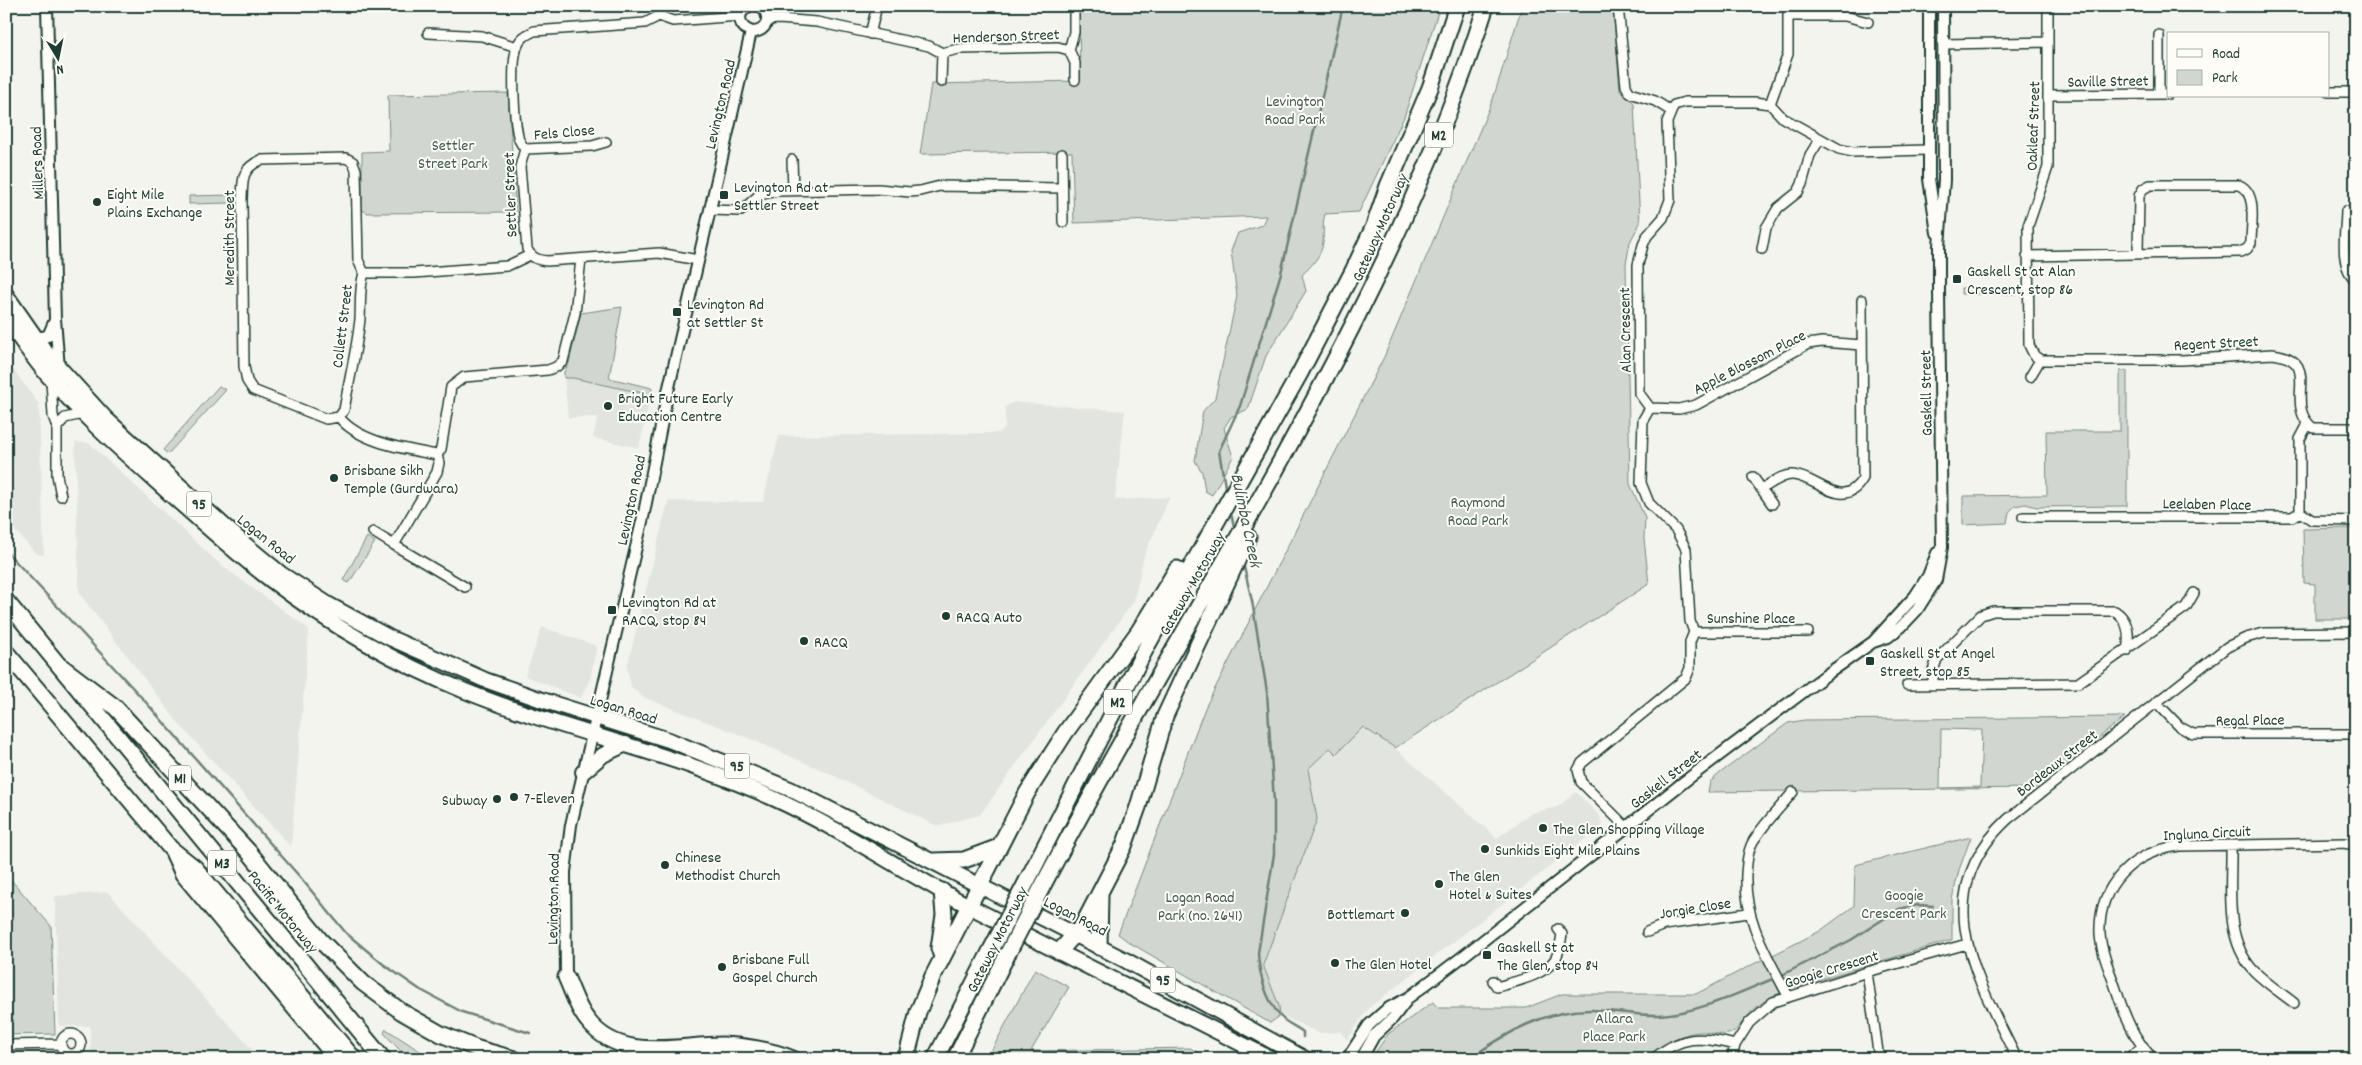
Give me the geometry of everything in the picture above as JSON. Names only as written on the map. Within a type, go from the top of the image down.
[{"type":"highway","name":"Gateway Motorway","points":[[935,1059],[1211,519],[1243,472],[1331,315],[1374,226],[1388,186],[1430,88],[1457,6]]},
{"type":"highway","name":"Gateway Motorway","points":[[955,1059],[1041,889],[1098,782],[1232,558],[1249,516],[1315,398],[1384,261],[1449,112],[1486,6]]},
{"type":"highway","points":[[906,1059],[918,1012],[941,958],[1037,775],[1152,611],[1211,519]]},
{"type":"highway","points":[[1059,952],[1083,925],[1132,825],[1168,707],[1232,558]]},
{"type":"highway","name":"Pacific Motorway","points":[[6,601],[383,1059]]},
{"type":"highway","points":[[6,652],[171,849],[183,874],[337,1059]]},
{"type":"highway","name":"M1","points":[[62,667],[115,707],[249,852],[326,946],[363,983],[402,1012],[441,1034],[478,1049],[514,1059]]},
{"type":"highway","points":[[934,861],[964,860],[999,847]]},
{"type":"highway","name":"M3","points":[[171,849],[195,868],[354,1059]]},
{"type":"highway","points":[[941,958],[939,948],[944,923],[942,892]]},
{"type":"highway","points":[[1099,947],[1100,893]]},
{"type":"highway","points":[[566,977],[577,1004],[588,1021],[605,1037],[621,1045],[648,1049],[738,1046],[764,1050],[793,1059]]},
{"type":"highway","points":[[695,1059],[752,1059]]},
{"type":"main road","name":"Logan Road","points":[[6,295],[35,338],[55,374],[83,414],[246,561],[324,617],[380,650],[440,680],[508,707],[626,744],[721,777],[776,800],[849,836],[942,892],[1271,1059]]},
{"type":"main road","name":"Logan Road","points":[[6,318],[55,374],[242,542],[302,588],[361,623],[451,666],[512,690],[669,740],[757,775],[828,807],[1075,934],[1305,1059]]},
{"type":"main road","points":[[583,772],[603,754],[626,744]]},
{"type":"street","name":"Millers Road","points":[[46,6],[55,374]]},
{"type":"street","points":[[428,32],[482,36],[517,47],[523,37],[534,32],[645,23],[659,11],[673,21],[740,16],[748,6]]},
{"type":"street","points":[[740,16],[742,26],[751,32],[762,30],[767,20],[767,14],[760,6]]},
{"type":"street","points":[[870,34],[877,6]]},
{"type":"street","points":[[1074,6],[1074,32],[1069,50],[1073,55],[1075,63],[1075,80]]},
{"type":"street","points":[[1618,6],[1626,86],[1630,93],[1655,100],[1671,111],[1674,105],[1685,102],[1755,102],[1770,104],[1783,118],[1839,149],[1853,152],[1944,149]]},
{"type":"street","points":[[1770,104],[1788,54],[1788,6]]},
{"type":"street","name":"Gaskell Street","points":[[1929,6],[1928,150],[1931,201],[1939,246]]},
{"type":"street","name":"Gaskell Street","points":[[1347,1059],[1369,1025],[1387,1009],[1408,998],[1626,827],[1826,675],[1873,642],[1888,637],[1901,627],[1928,594],[1939,570],[1942,539],[1939,246],[1944,149],[1943,6]]},
{"type":"street","name":"Oakleaf Street","points":[[2040,360],[2034,355],[2029,345],[2028,226],[2048,168],[2048,6]]},
{"type":"street","points":[[1789,16],[1845,16],[1868,22]]},
{"type":"street","name":"Henderson Street","points":[[767,20],[800,20],[929,46],[942,53],[959,49],[1058,47],[1069,50]]},
{"type":"street","name":"Levington Road","points":[[566,977],[566,858],[583,772],[644,512],[660,430],[751,32]]},
{"type":"street","points":[[2159,35],[2164,94]]},
{"type":"street","points":[[1930,44],[2048,42]]},
{"type":"street","name":"Settler Street","points":[[517,47],[514,70],[518,138],[525,149],[520,167],[526,249],[530,255],[538,260],[547,261],[659,253],[698,260]]},
{"type":"street","points":[[941,82],[942,53]]},
{"type":"street","points":[[2330,92],[2356,92]]},
{"type":"street","name":"Saville Street","points":[[2048,95],[2164,94]]},
{"type":"street","name":"Alan Crescent","points":[[1650,408],[1639,392],[1638,265],[1647,236],[1663,218],[1670,200],[1667,122],[1671,111]]},
{"type":"street","points":[[1762,249],[1766,228],[1778,208],[1798,192],[1810,155],[1820,139]]},
{"type":"street","name":"Fels Close","points":[[525,149],[592,146],[606,142]]},
{"type":"street","points":[[1062,154],[1063,222]]},
{"type":"street","name":"Meredith Street","points":[[339,417],[326,419],[253,390],[247,381],[244,366],[242,199],[243,176],[249,165],[261,160],[346,158],[353,162],[356,170],[358,260],[364,273]]},
{"type":"street","points":[[792,160],[793,190]]},
{"type":"street","points":[[2028,256],[2088,256],[2138,252],[2240,252],[2248,249],[2251,242],[2251,196],[2247,188],[2239,185],[2150,186],[2143,189],[2139,196],[2138,252]]},
{"type":"street","points":[[710,210],[741,211],[759,195],[793,190],[878,189],[920,192],[940,186],[1062,188]]},
{"type":"street","points":[[2346,211],[2345,259],[2347,269],[2356,280]]},
{"type":"street","name":"Collett Street","points":[[339,417],[344,410],[360,318],[360,286],[364,273],[414,273],[507,266],[530,255]]},
{"type":"street","points":[[394,545],[437,472],[439,463],[437,455],[441,449],[451,388],[456,381],[464,377],[548,370],[564,361],[575,313],[582,259]]},
{"type":"street","points":[[1761,489],[1784,476],[1792,475],[1800,476],[1832,492],[1850,491],[1858,486],[1863,478],[1862,300]]},
{"type":"street","points":[[35,338],[48,336],[55,319]]},
{"type":"street","name":"Apple Blossom Place","points":[[1650,408],[1679,409],[1696,405],[1808,344],[1822,342],[1862,345]]},
{"type":"street","name":"Regent Street","points":[[2040,360],[2182,360],[2272,354],[2286,355],[2294,360],[2300,369],[2301,412],[2308,424]]},
{"type":"street","points":[[2030,377],[2040,360]]},
{"type":"street","points":[[55,374],[53,416],[57,427],[58,475],[61,496]]},
{"type":"street","points":[[1626,827],[1578,778],[1578,770],[1582,763],[1686,678],[1690,668],[1690,642],[1694,632],[1690,620],[1686,549],[1676,530],[1649,503],[1641,483],[1642,420],[1650,408]]},
{"type":"street","points":[[57,427],[65,418],[83,414]]},
{"type":"street","points":[[339,417],[346,426],[389,446],[437,455]]},
{"type":"street","points":[[2356,428],[2313,428],[2308,424],[2300,439],[2300,512],[2312,520],[2356,521]]},
{"type":"street","points":[[1753,477],[1772,504]]},
{"type":"street","name":"Leelaben Place","points":[[2023,517],[2282,518],[2292,517],[2300,512]]},
{"type":"street","points":[[373,532],[466,587]]},
{"type":"street","points":[[1907,685],[2078,683],[2186,607],[2194,592]]},
{"type":"street","points":[[1933,685],[1932,672],[1937,659],[1981,615],[1993,611],[2115,611],[2123,616],[2127,627],[2129,638],[2126,650]]},
{"type":"street","name":"Sunshine Place","points":[[1694,632],[1808,632]]},
{"type":"street","name":"Bordeaux Street","points":[[2017,1059],[1980,984],[1967,944],[1964,921],[1968,884],[1981,849],[1992,834],[2156,702],[2227,648],[2246,638],[2264,632],[2356,632]]},
{"type":"street","name":"Regal Place","points":[[2156,702],[2180,727],[2193,734],[2356,734]]},
{"type":"street","points":[[1788,996],[1766,955],[1748,913],[1746,882],[1750,847],[1755,837],[1793,792]]},
{"type":"street","name":"Ingluna Circuit","points":[[2154,1059],[2143,1046],[2125,1016],[2102,950],[2101,921],[2110,889],[2130,865],[2146,854],[2172,847],[2343,843],[2356,845]]},
{"type":"street","points":[[2231,845],[2232,923],[2236,942],[2243,957],[2255,972],[2294,1003]]},
{"type":"street","name":"Jorgie Close","points":[[1647,932],[1664,925],[1748,913]]},
{"type":"street","points":[[1493,981],[1497,987],[1534,976],[1554,961],[1558,955],[1562,934],[1558,928]]},
{"type":"street","name":"Googie Crescent","points":[[1732,1059],[1735,1045],[1749,1024],[1773,1002],[1867,972],[1967,944]]},
{"type":"street","points":[[1867,972],[1879,1059]]},
{"type":"street","name":"Gaskell Street","points":[[1361,1059],[1374,1036],[1393,1018],[1408,998]]},
{"type":"street","points":[[69,1034],[78,1037],[80,1047],[71,1056],[64,1051],[61,1044],[63,1038],[69,1034]]},
{"type":"street","points":[[1653,1059],[1668,1047],[1683,1041],[1699,1038],[1735,1045]]},
{"type":"street","points":[[6,1045],[61,1044]]},
{"type":"street","points":[[2128,1059],[2143,1046]]},
{"type":"shaded area","points":[[6,360],[39,404],[44,555],[36,554],[6,520]]},
{"type":"shaded area","name":"Bright Future Early Education Centre","points":[[564,378],[573,378],[651,395],[639,448],[593,438],[598,417],[568,418]]},
{"type":"shaded area","name":"RACQ","points":[[1014,402],[1125,411],[1115,500],[1170,497],[1144,556],[1134,601],[980,815],[937,826],[826,772],[753,740],[643,697],[631,687],[627,667],[668,501],[763,502],[779,436],[998,433],[1005,428],[1005,407]]},
{"type":"shaded area","points":[[75,442],[89,443],[221,565],[309,629],[291,847],[179,724],[79,593]]},
{"type":"shaded area","points":[[542,627],[597,646],[590,679],[581,698],[525,676]]},
{"type":"shaded area","points":[[1363,727],[1395,748],[1497,838],[1531,813],[1557,807],[1576,792],[1600,816],[1602,826],[1369,1008],[1347,1040],[1341,1032],[1319,1033],[1282,1016],[1263,965],[1317,819],[1308,769],[1330,748],[1336,753]]},
{"type":"shaded area","points":[[108,892],[261,1059],[91,1059],[90,1026],[59,1026],[55,896]]},
{"type":"green space","name":"Levington Road Park","points":[[1079,6],[1440,6],[1404,117],[1359,212],[1325,214],[1321,252],[1302,275],[1306,291],[1266,356],[1248,409],[1231,417],[1224,428],[1233,457],[1212,495],[1205,491],[1202,472],[1195,461],[1203,411],[1215,398],[1237,296],[1231,251],[1238,233],[1262,225],[1266,216],[1074,223],[1072,152],[920,154],[931,84],[1080,81]]},
{"type":"green space","name":"Raymond Road Park","points":[[1522,6],[1613,6],[1620,90],[1634,103],[1640,223],[1630,242],[1626,264],[1630,484],[1645,518],[1644,539],[1649,584],[1395,748],[1363,727],[1336,754],[1330,748],[1308,769],[1317,819],[1263,965],[1279,1006],[1280,1016],[1270,1023],[1130,943],[1118,934],[1205,708],[1384,357],[1493,99]]},
{"type":"green space","name":"Settler Street Park","points":[[508,93],[516,212],[368,213],[362,210],[362,152],[389,151],[388,95]]},
{"type":"green space","points":[[232,195],[232,203],[189,204],[189,196]]},
{"type":"green space","points":[[2017,287],[2017,294],[1961,294],[1961,288]]},
{"type":"green space","points":[[622,307],[609,378],[652,388],[651,395],[573,378],[564,378],[564,372],[569,363],[581,313]]},
{"type":"green space","points":[[2120,371],[2127,371],[2127,506],[2037,507],[2025,504],[2015,506],[2009,512],[2007,523],[1963,525],[1963,496],[2047,495],[2046,431],[2120,431]]},
{"type":"green space","points":[[219,386],[226,390],[168,454],[163,450]]},
{"type":"green space","points":[[2356,528],[2356,619],[2315,619],[2315,584],[2304,583],[2303,529]]},
{"type":"green space","points":[[367,537],[375,542],[349,583],[343,580]]},
{"type":"green space","points":[[2125,717],[2035,788],[1708,792],[1710,782],[1720,773],[1788,723],[1804,720]],"holes":[[[1941,729],[1982,730],[1980,787],[1940,788]]]},
{"type":"green space","name":"Googie Crescent Park","points":[[1971,837],[1959,870],[1952,899],[1952,940],[1788,989],[1773,955],[1820,931],[1854,906],[1855,865]]},
{"type":"green space","points":[[6,874],[51,926],[55,1034],[6,1035]]},
{"type":"green space","name":"Allara Place Park","points":[[1765,958],[1783,992],[1772,996],[1758,1006],[1730,1034],[1699,1032],[1684,1035],[1663,1045],[1644,1059],[1371,1059],[1388,1034],[1433,1002],[1438,1008],[1526,1008],[1562,994],[1696,994]]},
{"type":"green space","points":[[1035,969],[1069,987],[1031,1051],[1190,1048],[1210,1059],[987,1059]]},
{"type":"green space","points":[[386,1029],[435,1059],[408,1059],[384,1033]]},
{"type":"waterway","name":"Bulimba Creek","points":[[1226,492],[1219,451],[1240,406],[1281,273],[1343,6]]},
{"type":"waterway","name":"Bulimba Creek","points":[[1230,509],[1235,531]]},
{"type":"waterway","points":[[6,551],[143,699],[300,877],[346,933],[383,964],[419,989],[462,1012],[530,1033]]},
{"type":"waterway","name":"Bulimba Creek","points":[[1243,563],[1252,601],[1267,692],[1274,802],[1274,854],[1258,953],[1259,961],[1264,986],[1275,1009],[1283,1019],[1303,1032],[1303,1037]]},
{"type":"waterway","points":[[1780,976],[1851,940],[1899,909],[1918,905],[1933,906]]},
{"type":"waterway","points":[[1469,1059],[1512,1032],[1557,1014],[1590,1010],[1650,1015],[1674,1013],[1704,1006],[1775,978]]},
{"type":"place","name":"Levington Rd at Settler Street","points":[[724,195]]},
{"type":"place","name":"Eight Mile Plains Exchange","points":[[97,202]]},
{"type":"place","name":"Gaskell St at Alan Crescent, stop 86","points":[[1957,279]]},
{"type":"place","name":"Levington Rd at Settler St","points":[[677,312]]},
{"type":"place","name":"Bright Future Early Education Centre","points":[[608,406]]},
{"type":"place","name":"Brisbane Sikh Temple (Gurdwara)","points":[[334,478]]},
{"type":"place","name":"Levington Rd at RACQ, stop 84","points":[[612,610]]},
{"type":"place","name":"RACQ Auto","points":[[946,616]]},
{"type":"place","name":"RACQ","points":[[804,641]]},
{"type":"place","name":"Gaskell St at Angel Street, stop 85","points":[[1870,661]]},
{"type":"place","name":"7-Eleven","points":[[514,797]]},
{"type":"place","name":"Subway","points":[[497,799]]},
{"type":"place","name":"The Glen Shopping Village","points":[[1543,828]]},
{"type":"place","name":"Sunkids Eight Mile Plains","points":[[1485,849]]},
{"type":"place","name":"Chinese Methodist Church","points":[[665,865]]},
{"type":"place","name":"The Glen Hotel & Suites","points":[[1439,884]]},
{"type":"place","name":"Bottlemart","points":[[1405,913]]},
{"type":"place","name":"Gaskell St at The Glen, stop 84","points":[[1487,955]]},
{"type":"place","name":"The Glen Hotel","points":[[1335,963]]},
{"type":"place","name":"Brisbane Full Gospel Church","points":[[722,967]]},
{"type":"park label","name":"Logan Road Park (no. 2641)","points":[[1200,905]]}]
